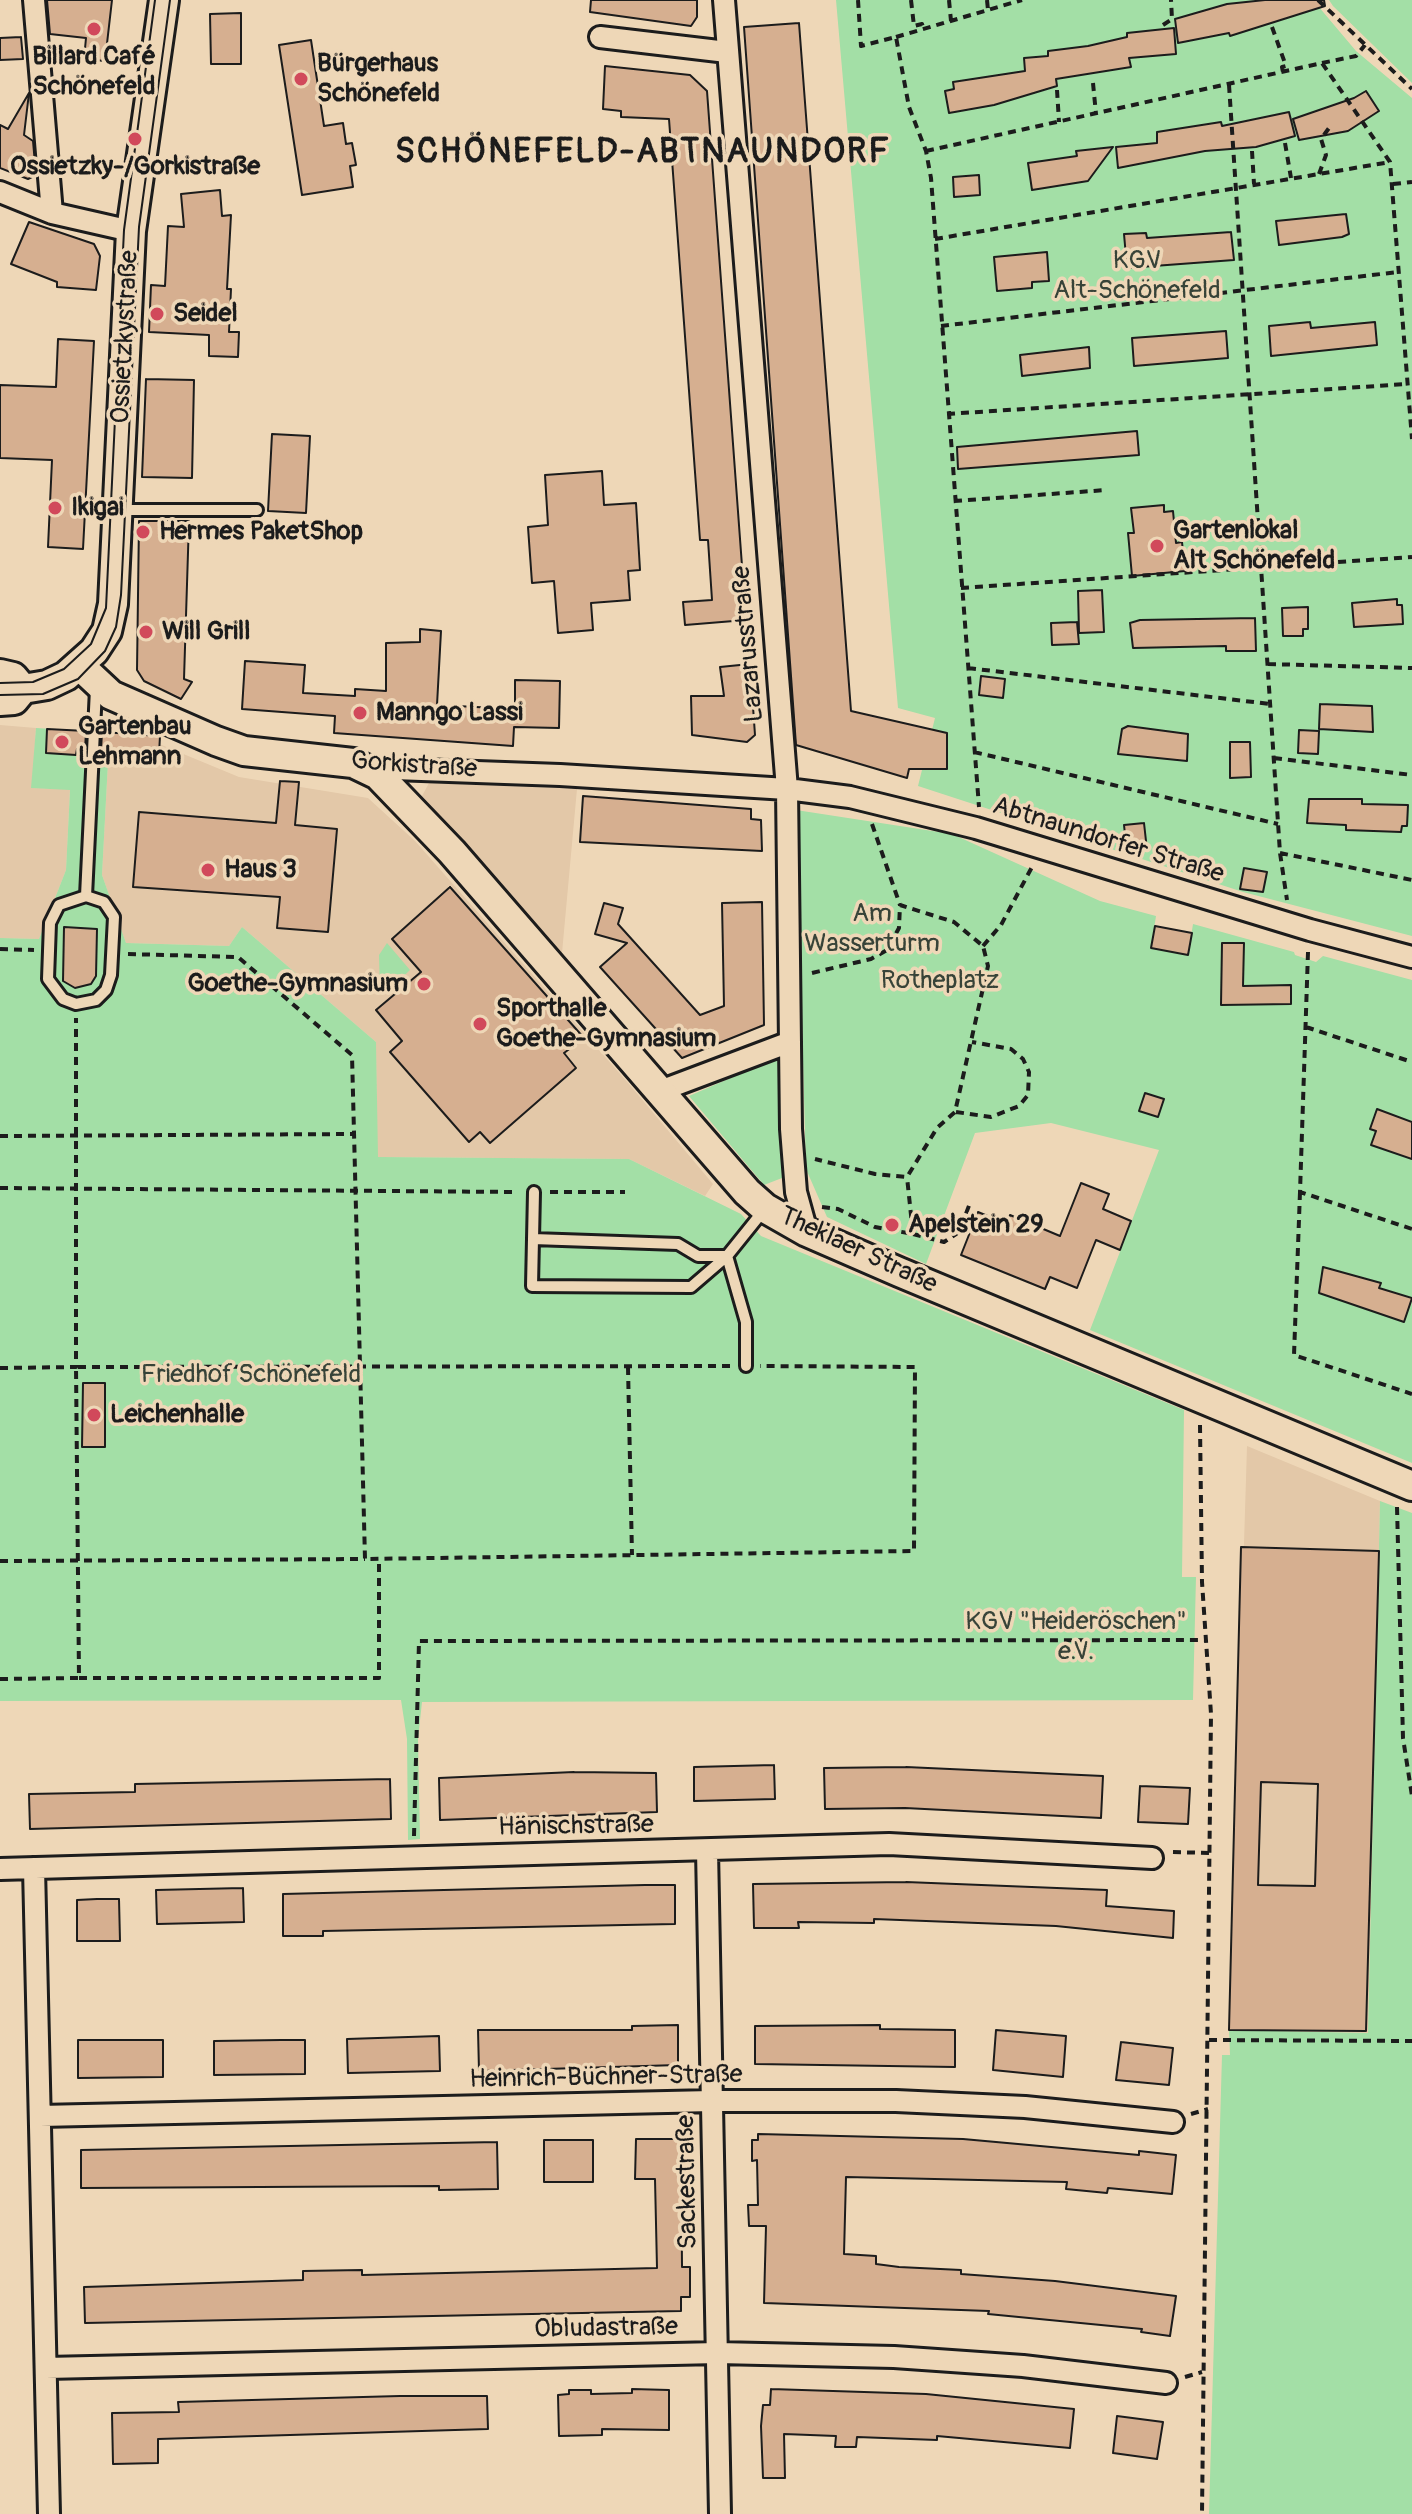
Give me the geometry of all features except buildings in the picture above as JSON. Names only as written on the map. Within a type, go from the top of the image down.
[{"type":"main road","name":"Ossietzkystraße","points":[[88,674],[107,631],[113,604],[131,231],[164,0]]},
{"type":"main road","points":[[8,688],[47,685],[88,674]]},
{"type":"main road","name":"Gorkistraße","points":[[88,674],[122,701],[244,751],[336,761],[366,768]]},
{"type":"main road","name":"Theklaer Straße","points":[[366,768],[387,783],[423,821],[747,1192],[765,1208],[804,1219],[1284,1435],[1405,1483]]},
{"type":"street","points":[[34,0],[52,213]]},
{"type":"street","name":"Lazarusstraße","points":[[724,0],[787,789],[793,1153],[804,1219]]},
{"type":"street","points":[[600,37],[727,52]]},
{"type":"street","points":[[0,192],[52,213],[131,231]]},
{"type":"street","name":"Gorkistraße","points":[[366,768],[469,770],[787,789]]},
{"type":"street","name":"Abtnaundorfer Straße","points":[[787,789],[863,800],[1042,848],[1298,926],[1412,957]]},
{"type":"street","points":[[660,1091],[790,1042]]},
{"type":"street","name":"Hänischstraße","points":[[0,1869],[889,1844],[1152,1858]]},
{"type":"street","name":"Sackestraße","points":[[707,1850],[720,2514]]},
{"type":"street","points":[[34,1868],[49,2514]]},
{"type":"street","name":"Heinrich-Büchner-Straße","points":[[40,2116],[712,2101],[925,2102],[1025,2107],[1173,2122]]},
{"type":"street","name":"Obludastraße","points":[[46,2368],[718,2353],[951,2361],[1166,2383]]},
{"type":"lane","points":[[117,510],[257,510]]},
{"type":"lane","points":[[86,896],[88,674]]},
{"type":"lane","points":[[86,896],[104,902],[114,917],[113,953],[106,990],[96,1000],[76,1004],[63,999],[48,979],[48,950],[50,923],[59,905],[86,896]]},
{"type":"lane","points":[[534,1192],[532,1286],[691,1287],[727,1256],[765,1208]]},
{"type":"lane","points":[[533,1239],[678,1244],[698,1256],[727,1256]]},
{"type":"lane","points":[[727,1256],[746,1322],[746,1366]]},
{"type":"path","points":[[858,0],[861,46],[1022,0]]},
{"type":"path","points":[[911,0],[914,26],[922,24],[924,29]]},
{"type":"path","points":[[949,0],[951,21]]},
{"type":"path","points":[[987,0],[988,10]]},
{"type":"path","points":[[1163,25],[1172,19],[1171,0]]},
{"type":"path","points":[[1318,0],[1412,89]]},
{"type":"path","points":[[1272,27],[1286,66],[1282,67],[1283,72]]},
{"type":"path","points":[[896,37],[909,107],[926,151],[979,805]]},
{"type":"path","points":[[926,151],[1356,56],[1365,45]]},
{"type":"path","points":[[1322,63],[1390,162],[1412,439]]},
{"type":"path","points":[[1093,83],[1096,114]]},
{"type":"path","points":[[1229,85],[1280,853],[1288,903]]},
{"type":"path","points":[[1057,90],[1059,122]]},
{"type":"path","points":[[1319,174],[1326,155],[1321,139],[1329,128]]},
{"type":"path","points":[[1285,143],[1291,178]]},
{"type":"path","points":[[1252,151],[1254,184]]},
{"type":"path","points":[[935,239],[1390,162]]},
{"type":"path","points":[[1393,184],[1412,182]]},
{"type":"path","points":[[941,326],[1398,272]]},
{"type":"path","points":[[947,414],[1407,384]]},
{"type":"path","points":[[954,501],[1106,490]]},
{"type":"path","points":[[961,588],[1412,557]]},
{"type":"path","points":[[1268,664],[1412,668]]},
{"type":"path","points":[[968,668],[1270,704]]},
{"type":"path","points":[[974,752],[1278,824]]},
{"type":"path","points":[[1274,758],[1412,775]]},
{"type":"path","points":[[790,978],[871,959],[887,950],[899,928],[900,905],[863,800]]},
{"type":"path","points":[[983,946],[1001,925],[1042,848]]},
{"type":"path","points":[[1280,853],[1412,880]]},
{"type":"path","points":[[900,905],[954,922],[983,946],[988,966],[955,1112],[937,1128],[907,1177],[913,1234]]},
{"type":"path","points":[[0,949],[48,950]]},
{"type":"path","points":[[113,953],[238,957],[352,1055],[365,1559]]},
{"type":"path","points":[[1307,959],[1294,1355],[1412,1394]]},
{"type":"path","points":[[76,1004],[79,1678]]},
{"type":"path","points":[[1306,1027],[1412,1062]]},
{"type":"path","points":[[955,1112],[991,1117],[1019,1106],[1028,1095],[1029,1072],[1023,1059],[1011,1049],[972,1042]]},
{"type":"path","points":[[0,1136],[355,1134]]},
{"type":"path","points":[[793,1153],[875,1174],[907,1177]]},
{"type":"path","points":[[0,1188],[625,1192]]},
{"type":"path","points":[[1300,1192],[1412,1229]]},
{"type":"path","points":[[804,1219],[838,1209],[875,1227],[944,1242],[959,1232],[970,1203]]},
{"type":"path","points":[[628,1367],[632,1555]]},
{"type":"path","points":[[0,1368],[915,1367],[914,1551],[0,1561]]},
{"type":"path","points":[[1200,1396],[1206,1640],[1211,1714],[1202,2514]]},
{"type":"path","points":[[1405,1483],[1403,1738],[1412,1796]]},
{"type":"path","points":[[0,1679],[379,1678],[379,1558]]},
{"type":"path","points":[[415,1856],[414,1738],[419,1641],[1206,1640]]},
{"type":"path","points":[[1152,1858],[1173,1852],[1210,1853]]},
{"type":"path","points":[[1209,2040],[1412,2041]]},
{"type":"shaded area","points":[[0,725],[36,728],[32,788],[70,789],[66,870],[39,939],[0,938]]},
{"type":"shaded area","name":"Goethe-Gymnasium","points":[[135,734],[239,777],[368,798],[415,841],[629,1084],[713,1184],[705,1196],[629,1159],[377,1157],[376,1042],[242,927],[229,946],[126,943],[102,875],[108,762],[134,763]]},
{"type":"shaded area","points":[[429,783],[577,789],[562,953],[422,796]]},
{"type":"shaded area","points":[[1247,1446],[1380,1501],[1368,2033],[1229,2030]]},
{"type":"green space","name":"KGV Alt-Schönefeld","points":[[836,0],[1313,0],[1356,51],[1412,98],[1412,936],[1243,892],[918,786],[935,718],[898,708]]},
{"type":"green space","points":[[1329,0],[1412,0],[1412,83],[1333,6]]},
{"type":"green space","name":"Friedhof Schönefeld","points":[[36,728],[135,734],[134,764],[108,762],[102,875],[126,943],[229,946],[242,927],[376,1042],[378,1157],[629,1159],[741,1214],[761,1236],[1184,1410],[1182,1577],[1196,1577],[1193,1700],[422,1702],[418,1739],[420,1839],[408,1840],[407,1739],[401,1700],[0,1701],[0,938],[39,939],[66,870],[70,790],[31,788]]},
{"type":"green space","points":[[796,810],[952,834],[1100,901],[1156,916],[1151,948],[1188,955],[1193,924],[1294,952],[1316,962],[1323,956],[1412,980],[1412,1463],[1090,1330],[1159,1150],[1051,1123],[975,1133],[926,1264],[827,1217],[806,1169]]},
{"type":"green space","points":[[387,943],[410,970],[386,993],[380,994],[379,955]]},
{"type":"green space","points":[[779,1057],[782,1178],[764,1185],[689,1096]]},
{"type":"green space","points":[[1380,1501],[1412,1513],[1412,2514],[1209,2514],[1222,2055],[1230,2055],[1229,2030],[1368,2033]]},
{"type":"tram line","points":[[0,683],[33,682],[64,669],[91,644],[106,608],[124,230],[155,0]]},
{"type":"tram line","points":[[0,695],[43,694],[78,679],[105,651],[116,627],[121,595],[139,227],[170,0]]},
{"type":"place","name":"Billard Café Schönefeld","points":[[94,29]]},
{"type":"place","name":"Bürgerhaus Schönefeld","points":[[301,79]]},
{"type":"place","name":"Ossietzky-/Gorkistraße","points":[[135,139]]},
{"type":"place","name":"Seidel","points":[[157,314]]},
{"type":"place","name":"Ikigai","points":[[55,508]]},
{"type":"place","name":"Hermes PaketShop","points":[[143,532]]},
{"type":"place","name":"Gartenlokal Alt Schönefeld","points":[[1157,546]]},
{"type":"place","name":"Will Grill","points":[[146,632]]},
{"type":"place","name":"Manngo Lassi","points":[[360,713]]},
{"type":"place","name":"Gartenbau Lehmann","points":[[62,742]]},
{"type":"place","name":"Haus 3","points":[[208,870]]},
{"type":"place","name":"Goethe-Gymnasium","points":[[424,984]]},
{"type":"place","name":"Sporthalle Goethe-Gymnasium","points":[[480,1024]]},
{"type":"place","name":"Apelstein 29","points":[[892,1225]]},
{"type":"place","name":"Leichenhalle","points":[[94,1415]]},
{"type":"district","name":"SCHÖNEFELD-ABTNAUNDORF","points":[[643,153]]},
{"type":"park label","name":"Am Wasserturm","points":[[872,929]]},
{"type":"park label","name":"Rotheplatz","points":[[940,981]]},
{"type":"park label","name":"KGV \"Heideröschen\" e.V.","points":[[1076,1637]]}]
